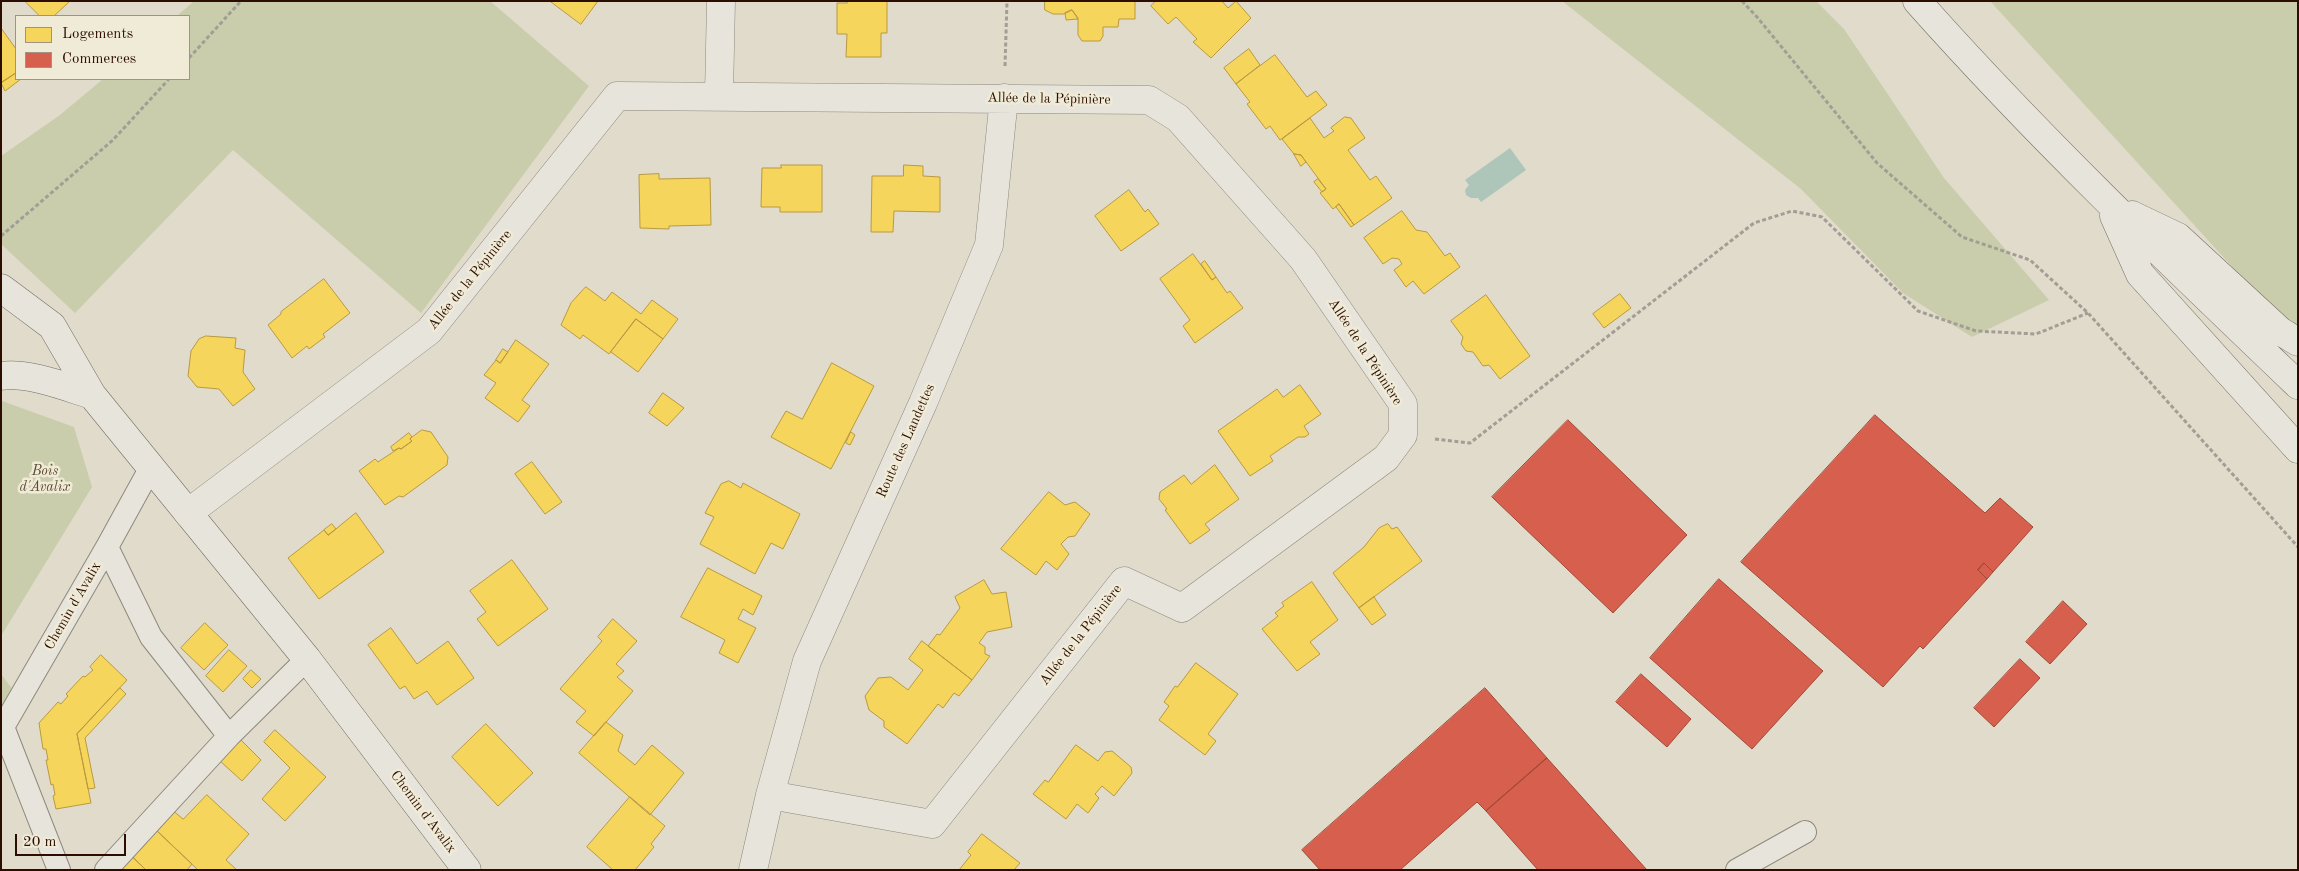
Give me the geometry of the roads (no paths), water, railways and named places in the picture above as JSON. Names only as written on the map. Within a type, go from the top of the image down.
[{"type":"street","points":[[719,95],[721,1]]},
{"type":"street","points":[[1917,1],[1964,54],[2108,204],[2298,384]]},
{"type":"street","name":"Allée de la Pépinière","points":[[188,513],[430,331],[617,96],[719,95],[1149,100],[1178,118],[1303,259],[1403,404],[1403,435],[1386,458],[1182,608],[1124,581],[932,824],[770,795]]},
{"type":"street","name":"Route des Landettes","points":[[753,870],[770,795],[807,661],[923,403],[989,245],[1004,98]]},
{"type":"street","points":[[2108,204],[2178,238],[2280,331],[2298,342]]},
{"type":"street","points":[[2108,204],[2140,274],[2298,449]]},
{"type":"street","name":"Chemin d'Avalix","points":[[1,288],[52,326],[92,395],[307,660],[467,870]]},
{"type":"street","points":[[1,376],[8,375],[46,381],[92,395]]},
{"type":"lane","points":[[107,547],[151,467]]},
{"type":"lane","name":"Chemin d'Avalix","points":[[107,547],[151,637],[229,736]]},
{"type":"lane","name":"Chemin d'Avalix","points":[[59,870],[3,727],[107,547]]},
{"type":"lane","points":[[106,870],[229,736],[307,660]]},
{"type":"lane","points":[[1737,870],[1805,832]]},
{"type":"park label","name":"Bois d'Avalix","points":[[45,480]]}]
